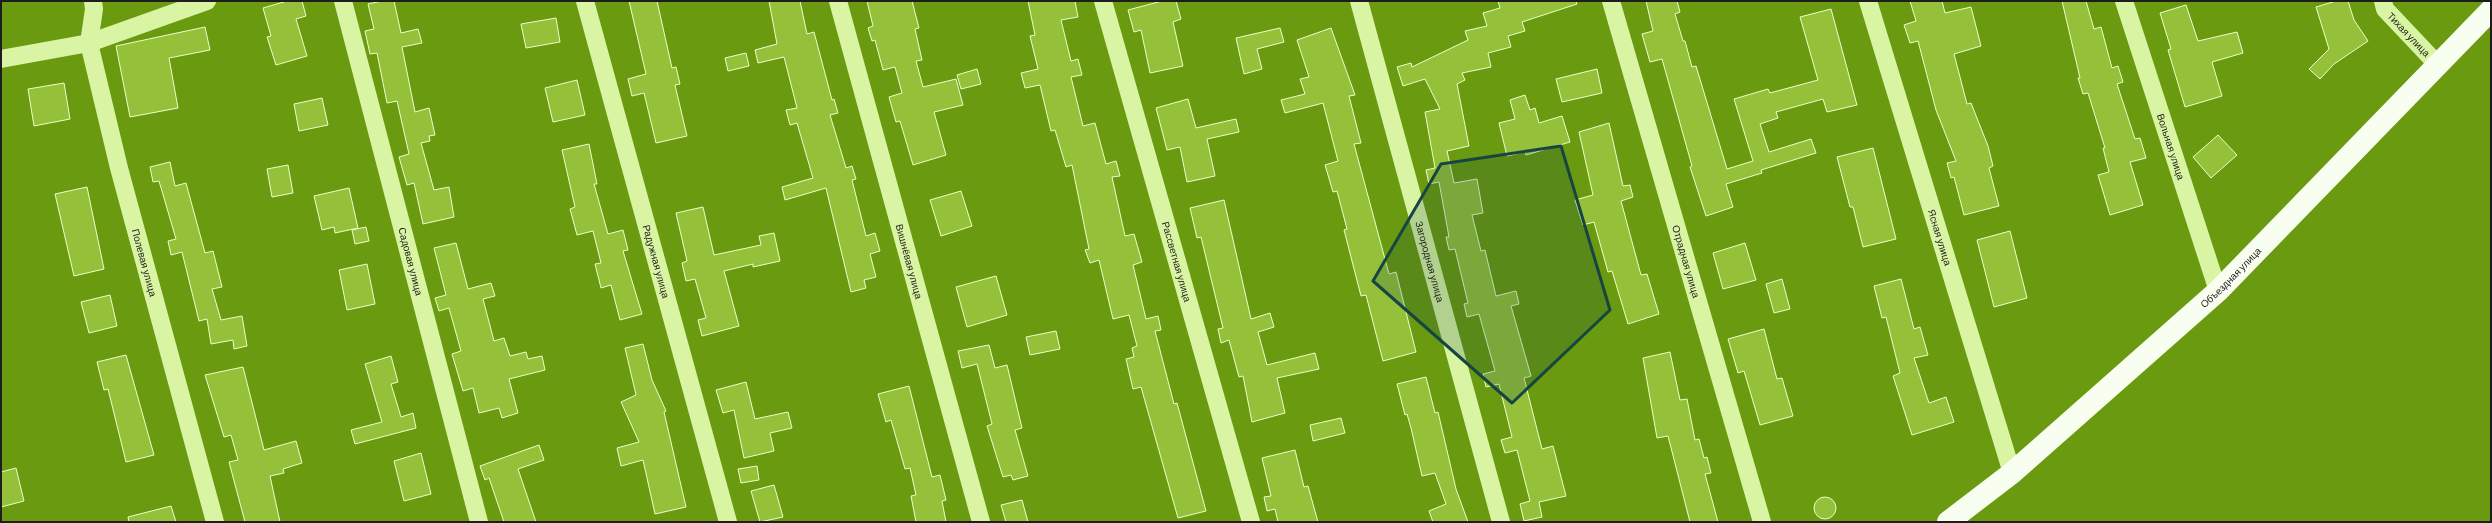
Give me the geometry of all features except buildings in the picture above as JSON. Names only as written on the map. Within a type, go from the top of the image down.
[{"type":"main road","name":"Объездная улица","points":[[1948,522],[2012,473],[2218,291],[2491,10]]},
{"type":"street","name":"Полевая улица","points":[[93,1],[94,9],[89,43],[119,168],[215,522]]},
{"type":"street","points":[[1,59],[89,43],[207,1]]},
{"type":"street","name":"Садовая улица","points":[[343,1],[479,522]]},
{"type":"street","name":"Радужная улица","points":[[585,1],[728,522]]},
{"type":"street","name":"Вишнёвая улица","points":[[838,1],[981,522]]},
{"type":"street","name":"Рассветная улица","points":[[1103,1],[1251,522]]},
{"type":"street","name":"Загородная улица","points":[[1359,1],[1501,522]]},
{"type":"street","name":"Отрадная улица","points":[[1611,1],[1762,522]]},
{"type":"street","name":"Ясная улица","points":[[1868,1],[2012,473]]},
{"type":"street","name":"Вольная улица","points":[[2124,1],[2218,291]]},
{"type":"street","name":"Тихая улица","points":[[2383,1],[2386,9],[2438,65]]},
{"type":"highlighted area","points":[[1561,146],[1610,310],[1512,403],[1373,281],[1441,164]]}]
